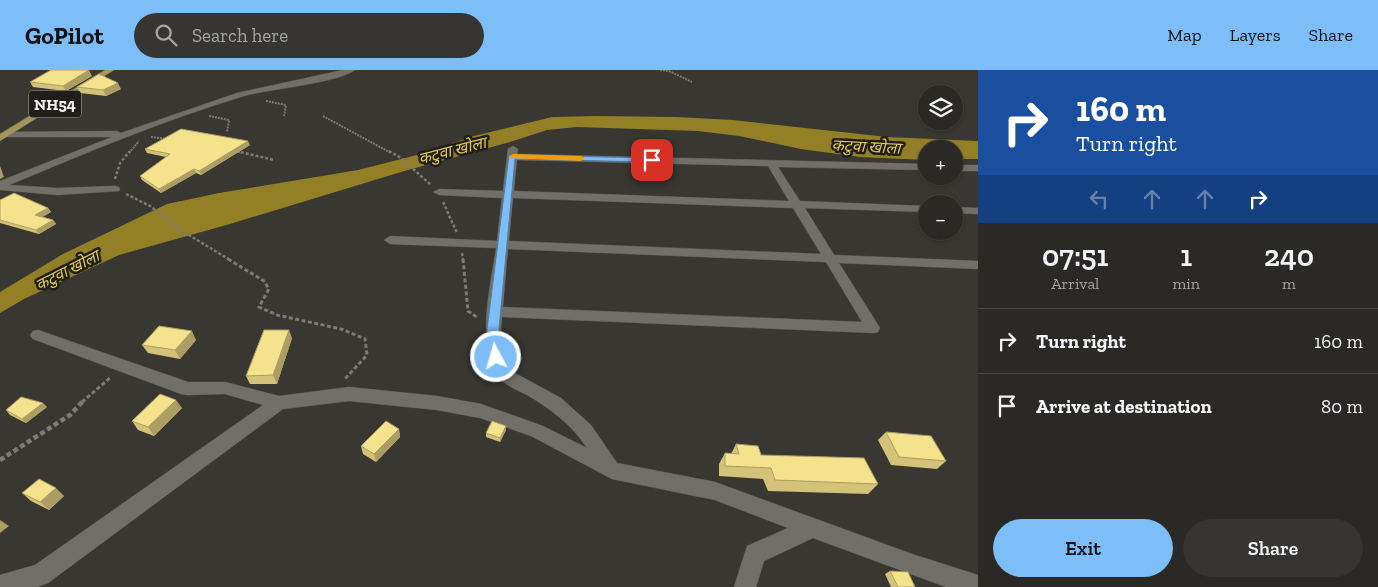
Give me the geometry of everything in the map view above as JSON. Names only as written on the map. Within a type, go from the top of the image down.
[{"type":"main road","name":"NH54","points":[[3,136],[110,70]]},
{"type":"street","points":[[0,186],[83,150],[186,112],[272,86],[326,78],[351,70]]},
{"type":"street","points":[[3,136],[129,134]]},
{"type":"street","points":[[612,471],[585,430],[555,403],[507,376],[496,357],[493,329],[512,153],[918,167]]},
{"type":"street","points":[[495,312],[874,328],[771,163]]},
{"type":"street","points":[[963,168],[978,168]]},
{"type":"street","points":[[0,186],[32,193],[115,189]]},
{"type":"street","points":[[439,192],[918,209]]},
{"type":"street","points":[[963,210],[978,210]]},
{"type":"street","points":[[390,240],[978,265]]},
{"type":"street","points":[[38,335],[187,389],[225,388],[279,403],[349,394],[437,403],[481,411],[537,431],[612,471],[715,492],[912,565],[978,586]]},
{"type":"street","points":[[0,586],[40,575],[279,403]]},
{"type":"street","points":[[745,587],[756,554],[813,527]]},
{"type":"path","points":[[660,70],[669,71],[692,82]]},
{"type":"path","points":[[241,95],[286,105],[284,116]]},
{"type":"path","points":[[186,112],[229,120],[227,132]]},
{"type":"path","points":[[324,116],[401,158],[413,168]]},
{"type":"path","points":[[176,140],[143,136],[120,163],[115,176],[115,189],[150,206],[179,229],[264,281],[269,289],[259,307],[277,316],[340,329],[365,339],[367,355],[344,380],[349,394]]},
{"type":"path","points":[[230,150],[274,160]]},
{"type":"path","points":[[0,460],[70,415],[123,365]]},
{"type":"water","name":"कटुवा खोला","points":[[552,117],[677,117],[733,120],[887,137],[955,140],[918,140],[918,160],[859,157],[801,149],[739,136],[698,131],[577,127],[547,130],[119,255],[24,299],[0,313],[0,292],[63,254],[167,204],[219,193],[358,170],[417,155],[474,136]]},
{"type":"water","points":[[963,140],[978,141],[978,159],[963,159]]},
{"type":"building","points":[[51,70],[89,70],[63,86],[30,82]]},
{"type":"building","points":[[99,74],[118,83],[103,90],[77,87]]},
{"type":"building","points":[[181,129],[248,141],[199,171],[194,169],[159,189],[140,176],[170,154],[145,149]]},
{"type":"building","points":[[14,193],[48,208],[35,215],[53,220],[36,230],[0,220],[0,200]]},
{"type":"building","points":[[159,326],[192,331],[175,350],[142,345]]},
{"type":"building","points":[[264,330],[289,330],[273,375],[246,376]]},
{"type":"building","points":[[160,394],[176,400],[148,427],[132,421]]},
{"type":"building","points":[[21,397],[43,403],[22,419],[6,410]]},
{"type":"building","points":[[386,421],[399,429],[374,454],[361,446]]},
{"type":"building","points":[[492,421],[506,426],[500,438],[486,433]]},
{"type":"building","points":[[886,432],[931,436],[946,461],[899,457]]},
{"type":"building","points":[[736,444],[758,446],[761,455],[864,458],[878,484],[775,480],[771,468],[725,466],[725,453],[739,454]]},
{"type":"building","points":[[39,479],[56,488],[40,502],[22,493]]},
{"type":"building","points":[[890,571],[908,572],[915,587],[898,587]]},
{"type":"slow traffic","points":[[513,157],[581,158]]},
{"type":"route","points":[[496,357],[493,329],[512,157],[652,160]]}]
